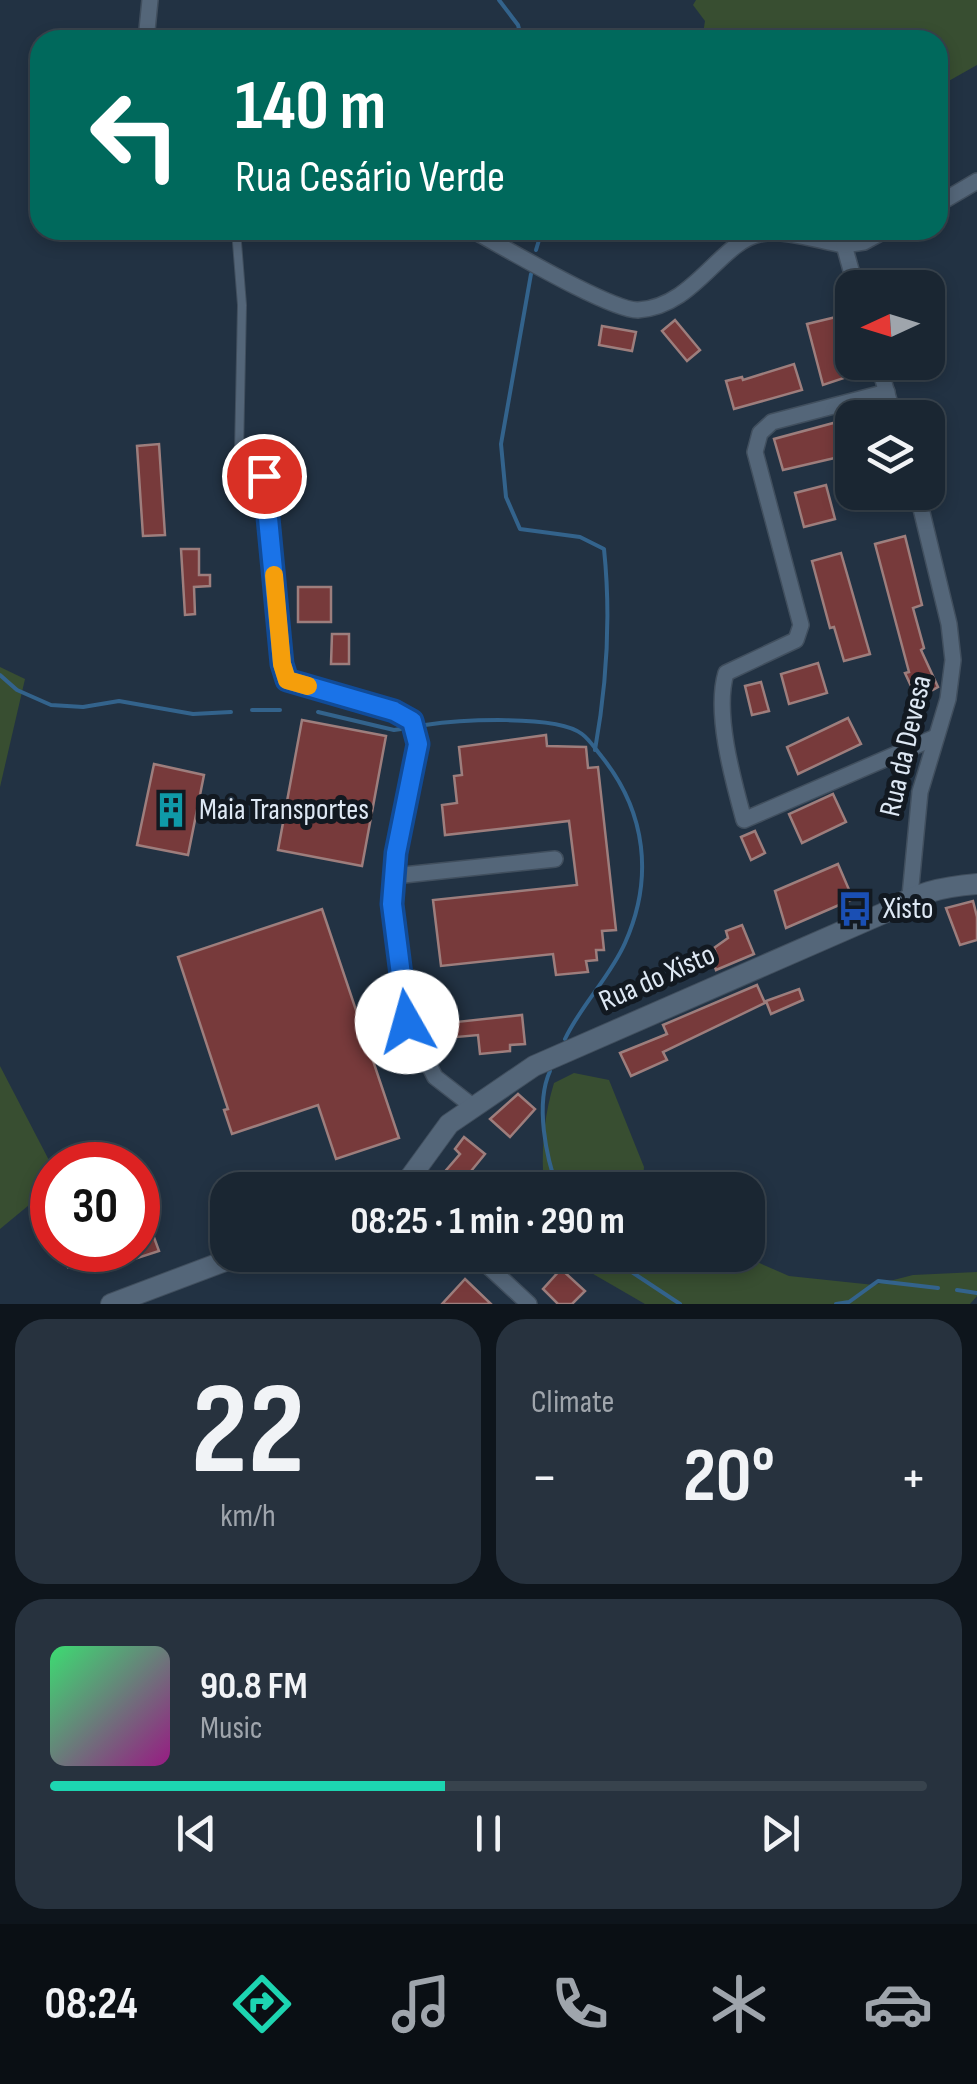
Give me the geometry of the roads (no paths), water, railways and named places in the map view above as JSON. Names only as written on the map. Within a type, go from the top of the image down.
[{"type":"street","points":[[147,30],[150,0]]},
{"type":"street","points":[[948,198],[977,181]]},
{"type":"street","points":[[491,240],[604,300],[635,310],[665,304],[747,240]]},
{"type":"street","points":[[813,240],[844,246],[868,240]]},
{"type":"street","points":[[844,246],[851,270]]},
{"type":"street","points":[[883,380],[889,400]]},
{"type":"street","points":[[887,392],[772,422],[760,434],[755,452],[802,626],[796,640],[726,673],[722,688],[731,770],[744,820],[936,737]]},
{"type":"street","points":[[244,472],[264,476],[282,664],[287,680],[394,711],[412,721],[418,744],[392,904],[407,1022],[435,1077],[471,1105]]},
{"type":"street","name":"Rua da Devesa","points":[[910,896],[920,792],[948,699],[953,660],[949,624],[921,510]]},
{"type":"street","points":[[394,876],[555,858]]},
{"type":"street","name":"Rua do Xisto","points":[[416,1172],[449,1124],[471,1105],[534,1066],[884,913],[910,896],[977,884]]},
{"type":"street","points":[[110,1304],[210,1267]]},
{"type":"street","points":[[494,1272],[529,1304]]},
{"type":"lane","points":[[237,240],[242,306],[240,452],[244,472]]},
{"type":"waterway","points":[[499,0],[519,30]]},
{"type":"waterway","points":[[536,250],[539,240]]},
{"type":"waterway","points":[[531,274],[501,444],[506,497],[520,529],[580,537],[604,549],[607,650],[595,750]]},
{"type":"waterway","points":[[0,675],[17,690],[51,705],[83,707],[119,701],[193,714],[231,712]]},
{"type":"waterway","points":[[252,710],[280,710]]},
{"type":"waterway","points":[[318,712],[401,729]]},
{"type":"waterway","points":[[425,725],[506,720],[569,728],[593,745],[628,800],[641,846],[640,894],[634,919],[619,955],[565,1039]]},
{"type":"waterway","points":[[550,1071],[543,1114],[553,1172]]},
{"type":"waterway","points":[[632,1272],[680,1304]]},
{"type":"waterway","points":[[836,1304],[849,1302],[878,1281],[938,1288]]},
{"type":"waterway","points":[[957,1290],[977,1293]]},
{"type":"place","name":"Maia Transportes","points":[[171,810]]},
{"type":"place","name":"Xisto","points":[[855,909]]}]
